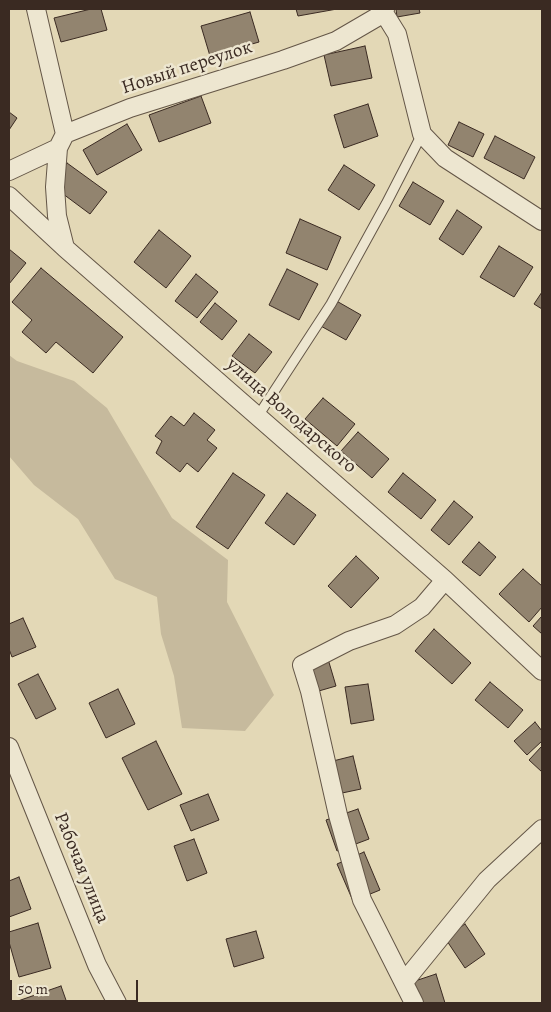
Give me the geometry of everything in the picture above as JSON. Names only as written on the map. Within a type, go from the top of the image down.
[{"type":"street","points":[[36,9],[61,141],[56,187],[57,216],[65,248]]},
{"type":"street","points":[[385,11],[397,34],[422,134],[445,158],[542,222]]},
{"type":"street","name":"Новый переулок","points":[[9,171],[61,141],[130,108],[283,60],[336,41],[385,11]]},
{"type":"street","name":"улица Володарского","points":[[9,196],[65,248],[445,580],[542,671]]},
{"type":"street","points":[[414,1003],[362,900],[338,815],[310,691],[302,665],[349,642],[395,625],[422,607],[445,580]]},
{"type":"street","name":"Рабочая улица","points":[[9,747],[97,965],[117,1003]]},
{"type":"street","points":[[404,982],[487,880],[542,829]]},
{"type":"lane","points":[[258,416],[331,304],[422,134]]},
{"type":"shaded area","points":[[9,355],[17,361],[74,381],[107,408],[172,518],[228,560],[227,602],[274,695],[245,731],[182,728],[174,676],[161,634],[157,597],[115,579],[78,519],[34,485],[9,456]]},
{"type":"building","points":[[91,9],[101,9],[107,30],[61,42],[54,18]]},
{"type":"building","points":[[296,9],[337,9],[298,16]]},
{"type":"building","points":[[396,9],[419,9],[420,13],[397,17]]},
{"type":"building","points":[[250,12],[259,42],[210,56],[201,26]]},
{"type":"building","points":[[365,46],[372,78],[331,86],[324,55]]},
{"type":"building","points":[[201,96],[211,123],[159,142],[149,115]]},
{"type":"building","points":[[368,104],[378,136],[344,148],[334,115]]},
{"type":"building","points":[[9,112],[17,118],[9,130]]},
{"type":"building","points":[[459,122],[484,134],[473,157],[448,145]]},
{"type":"building","points":[[127,124],[142,150],[97,175],[83,150]]},
{"type":"building","points":[[495,136],[535,157],[524,179],[484,158]]},
{"type":"building","points":[[67,163],[107,192],[90,214],[51,185]]},
{"type":"building","points":[[344,165],[375,185],[359,210],[328,190]]},
{"type":"building","points":[[413,182],[444,201],[430,225],[399,206]]},
{"type":"building","points":[[457,210],[482,227],[463,255],[439,239]]},
{"type":"building","points":[[300,219],[341,237],[327,270],[286,253]]},
{"type":"building","points":[[159,230],[191,256],[166,288],[134,262]]},
{"type":"building","points":[[499,246],[533,267],[514,297],[480,277]]},
{"type":"building","points":[[9,249],[26,263],[9,284]]},
{"type":"building","points":[[41,268],[123,337],[93,373],[56,342],[46,353],[22,332],[32,320],[12,302]]},
{"type":"building","points":[[287,269],[318,284],[299,320],[269,305]]},
{"type":"building","points":[[196,274],[218,292],[197,318],[175,301]]},
{"type":"building","points":[[542,292],[542,309],[534,304]]},
{"type":"building","points":[[333,299],[361,315],[346,340],[319,325]]},
{"type":"building","points":[[215,303],[237,321],[222,340],[200,322]]},
{"type":"building","points":[[249,334],[272,352],[255,373],[232,356]]},
{"type":"building","points":[[323,398],[355,424],[337,446],[305,419]]},
{"type":"building","points":[[194,413],[215,430],[207,440],[217,448],[198,472],[187,463],[180,472],[156,453],[162,441],[155,436],[171,416],[184,426]]},
{"type":"building","points":[[358,432],[389,459],[372,478],[341,451]]},
{"type":"building","points":[[233,473],[265,495],[228,549],[196,527]]},
{"type":"building","points":[[403,473],[436,500],[421,519],[388,492]]},
{"type":"building","points":[[287,493],[316,515],[294,545],[265,523]]},
{"type":"building","points":[[454,501],[473,517],[449,545],[431,530]]},
{"type":"building","points":[[479,542],[496,557],[480,576],[462,562]]},
{"type":"building","points":[[356,556],[379,578],[351,608],[328,586]]},
{"type":"building","points":[[523,569],[542,586],[542,607],[529,622],[499,594]]},
{"type":"building","points":[[542,616],[542,634],[533,626]]},
{"type":"building","points":[[23,618],[36,647],[12,657],[9,649],[9,624]]},
{"type":"building","points":[[434,629],[471,663],[452,684],[415,651]]},
{"type":"building","points":[[328,659],[336,686],[305,695],[298,668]]},
{"type":"building","points":[[38,674],[56,709],[36,719],[18,684]]},
{"type":"building","points":[[490,682],[523,710],[508,728],[475,700]]},
{"type":"building","points":[[368,684],[374,720],[351,724],[345,687]]},
{"type":"building","points":[[118,689],[135,724],[106,738],[89,703]]},
{"type":"building","points":[[535,722],[542,731],[542,741],[527,755],[514,741]]},
{"type":"building","points":[[156,741],[182,794],[148,810],[122,758]]},
{"type":"building","points":[[542,746],[542,772],[529,760]]},
{"type":"building","points":[[353,756],[361,789],[328,796],[321,764]]},
{"type":"building","points":[[208,794],[219,820],[191,831],[180,805]]},
{"type":"building","points":[[358,809],[369,839],[337,851],[326,820]]},
{"type":"building","points":[[194,839],[207,873],[187,881],[174,846]]},
{"type":"building","points":[[364,852],[380,890],[353,901],[337,864]]},
{"type":"building","points":[[19,877],[31,909],[9,917],[9,881]]},
{"type":"building","points":[[38,923],[51,968],[19,977],[9,942],[9,932]]},
{"type":"building","points":[[465,924],[485,954],[465,968],[445,938]]},
{"type":"building","points":[[256,931],[264,958],[234,967],[226,939]]},
{"type":"building","points":[[436,974],[445,1003],[416,1003],[409,983]]},
{"type":"building","points":[[61,986],[67,1003],[15,1003],[15,1002]]}]
